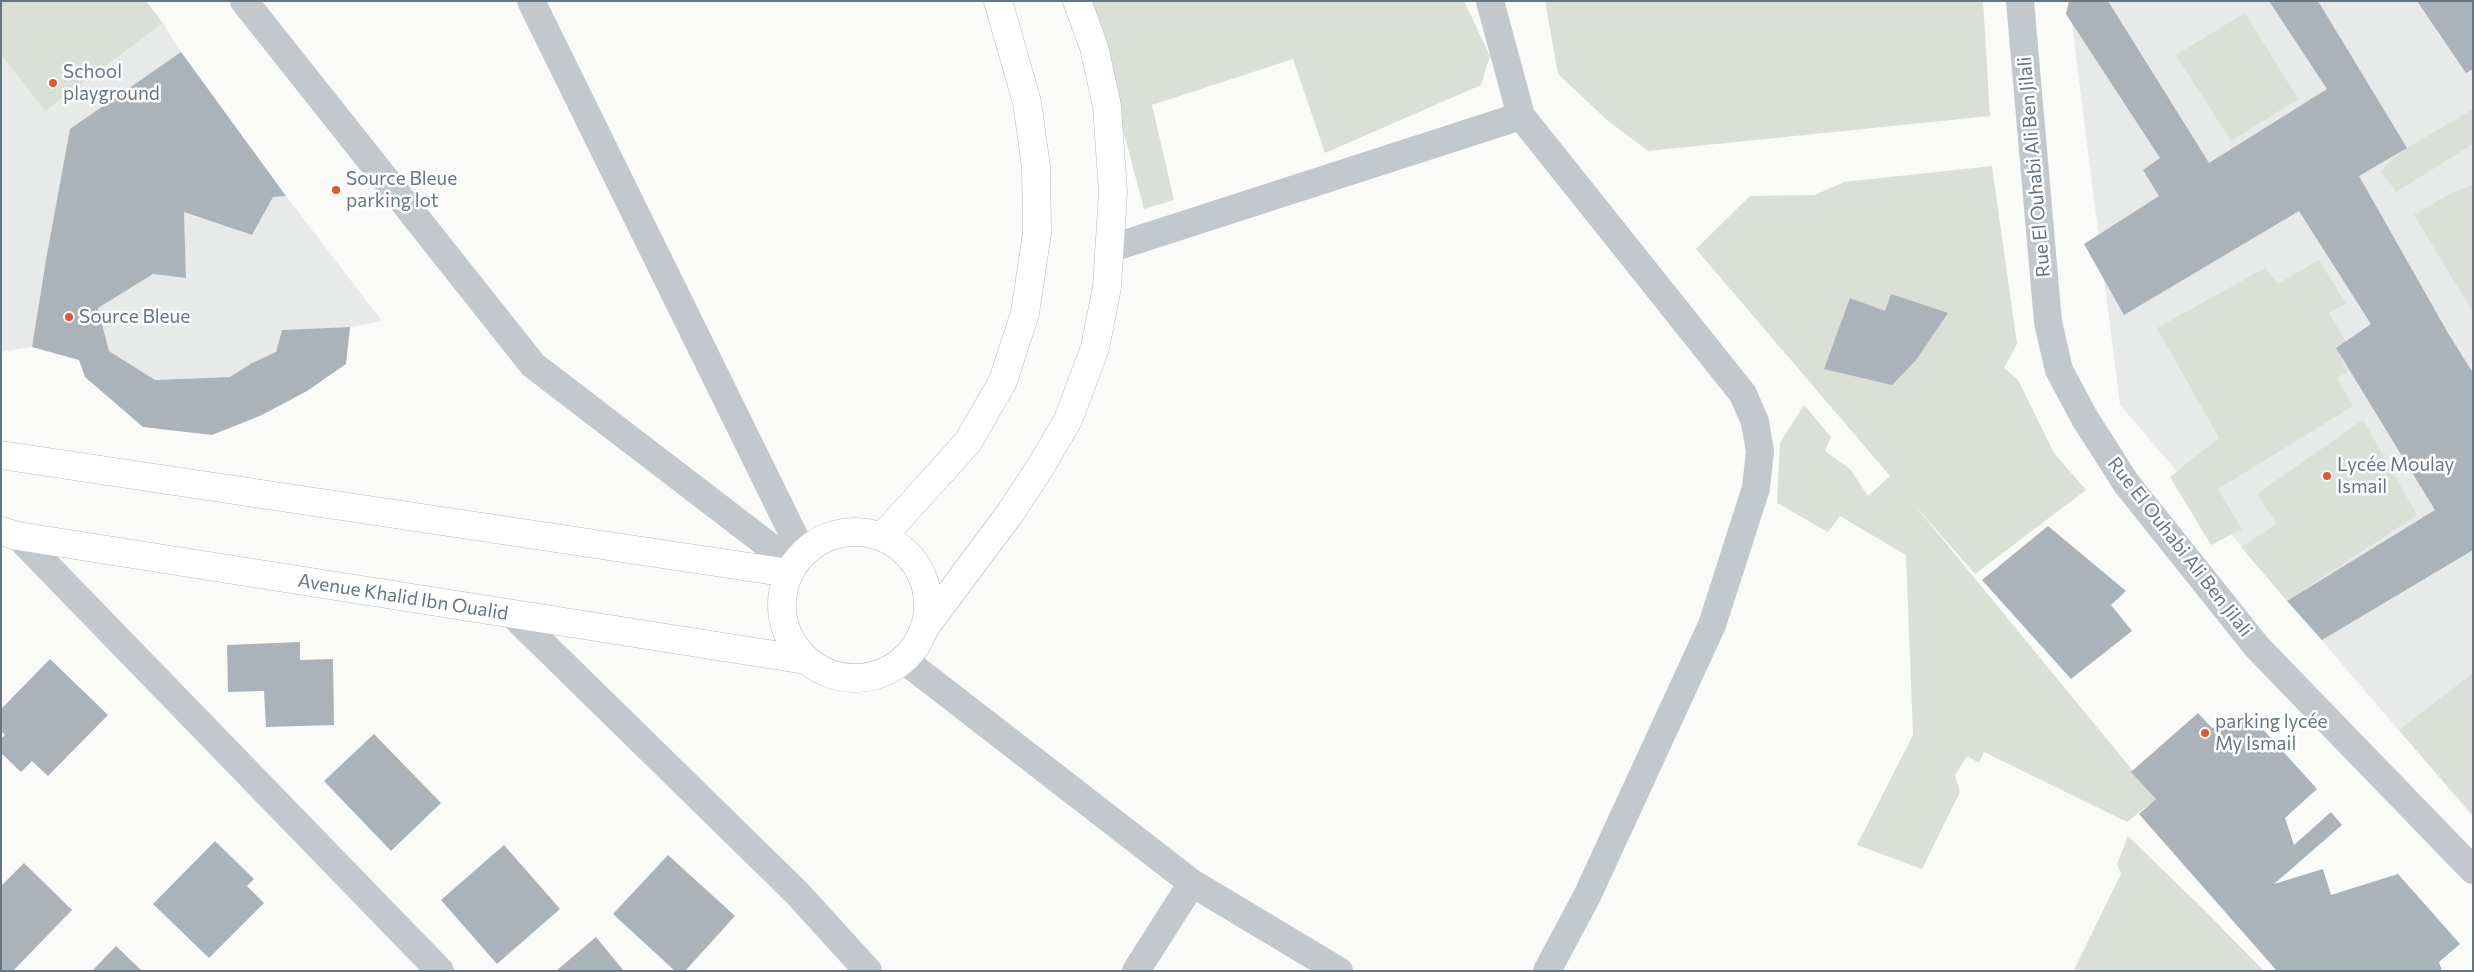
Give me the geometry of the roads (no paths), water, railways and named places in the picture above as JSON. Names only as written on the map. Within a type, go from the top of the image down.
[{"type":"main road","points":[[882,537],[968,442],[1003,381],[1025,313],[1037,233],[1036,167],[1028,102],[998,1]]},
{"type":"main road","name":"Avenue Khalid Ibn Oualid","points":[[926,626],[929,604],[925,583],[916,564],[901,548],[882,537],[865,532],[846,533],[829,537],[812,545],[795,564],[782,591],[783,620],[793,646],[806,660],[829,674],[855,679],[881,674],[904,660],[917,644],[926,626],[1011,512],[1068,420],[1095,348],[1107,287],[1113,192],[1106,106],[1094,47],[1077,1]]},
{"type":"main road","points":[[1,455],[795,564]]},
{"type":"main road","name":"Avenue Khalid Ibn Oualid","points":[[10,533],[806,660]]},
{"type":"street","points":[[244,1],[533,365],[795,564]]},
{"type":"street","points":[[531,1],[795,564]]},
{"type":"street","points":[[1490,1],[1521,116],[1743,394],[1755,422],[1760,450],[1756,488],[1712,625],[1587,896],[1547,971]]},
{"type":"street","name":"Rue El Ouhabi Ali Ben Jilali","points":[[2020,1],[2048,322],[2059,370],[2084,417],[2126,483],[2257,647],[2473,870]]},
{"type":"street","points":[[1109,249],[1521,116]]},
{"type":"street","points":[[10,533],[440,971]]},
{"type":"street","points":[[512,614],[797,893],[868,971]]},
{"type":"street","points":[[904,660],[1192,883],[1339,971]]},
{"type":"street","points":[[1136,971],[1192,883]]},
{"type":"place","name":"School playground","points":[[53,83]]},
{"type":"place","name":"Source Bleue parking lot","points":[[336,190]]},
{"type":"place","name":"Source Bleue","points":[[69,317]]},
{"type":"place","name":"Lycée Moulay Ismail","points":[[2327,476]]},
{"type":"place","name":"parking lycée My Ismail","points":[[2205,733]]}]
